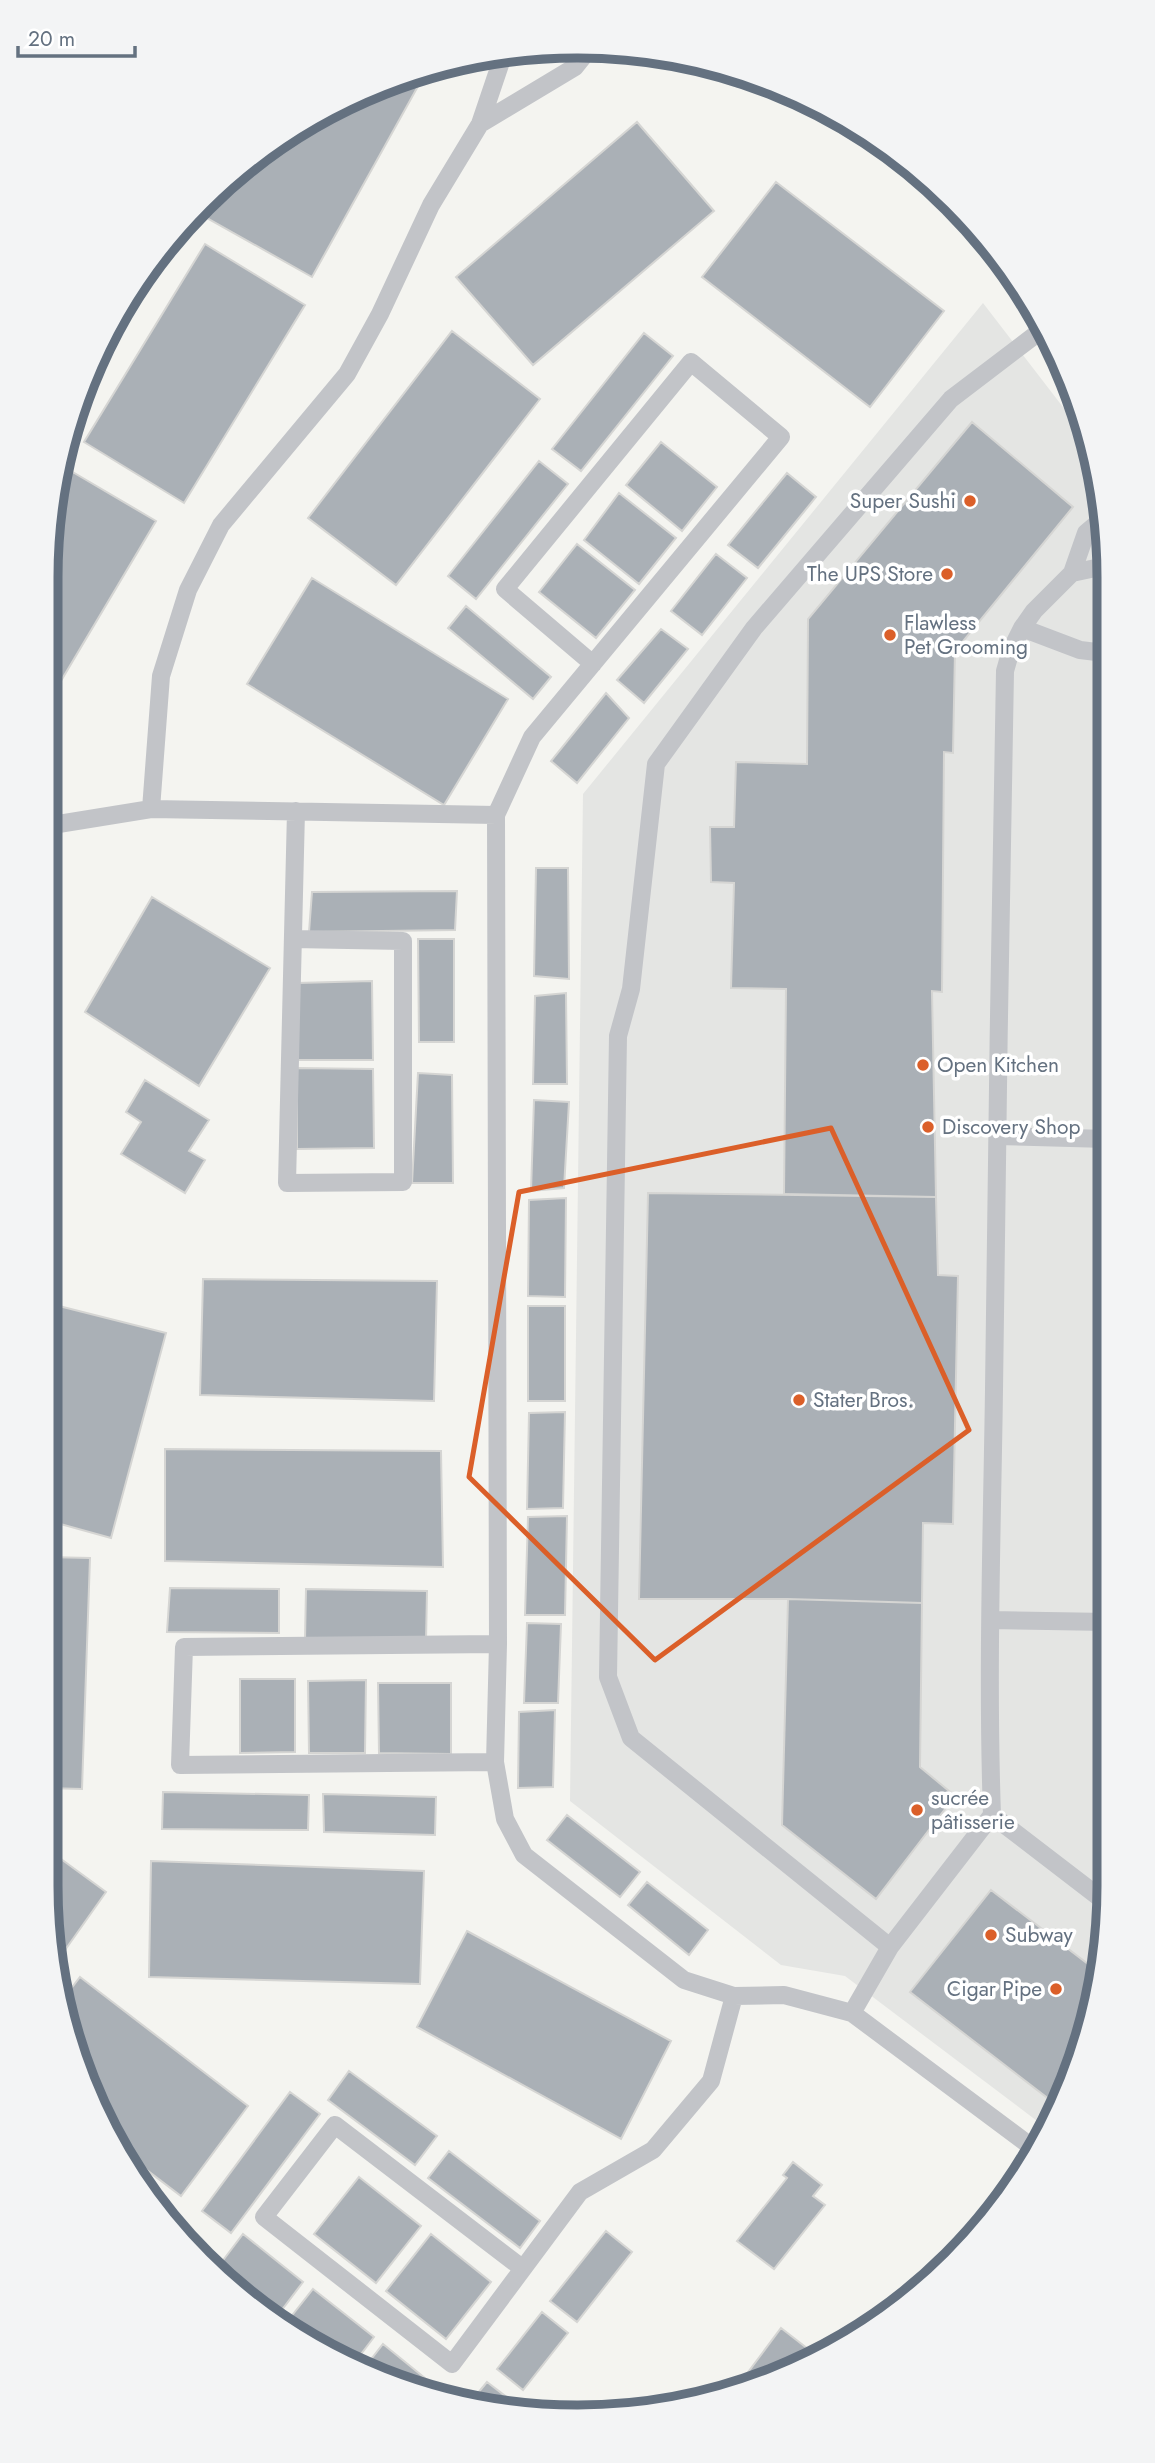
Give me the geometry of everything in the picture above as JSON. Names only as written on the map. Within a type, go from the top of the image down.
[{"type":"lane","points":[[480,124],[575,66],[582,58]]},
{"type":"lane","points":[[151,809],[161,676],[188,590],[221,525],[347,374],[385,304],[431,205],[480,124],[500,64]]},
{"type":"lane","points":[[890,1947],[631,1738],[608,1677],[618,1036],[631,989],[656,764],[754,628],[951,399],[1037,334]]},
{"type":"lane","points":[[593,664],[505,589],[691,362],[781,437],[593,664],[532,737],[496,815],[498,1644],[495,1762],[505,1819],[524,1855],[684,1980],[734,1996],[784,1995],[852,2013],[1028,2145]]},
{"type":"lane","points":[[852,2013],[890,1947],[992,1815],[991,1620],[1005,671],[1011,650],[1022,628],[1034,611],[1072,573],[1086,533],[1094,526]]},
{"type":"lane","points":[[1072,573],[1097,568]]},
{"type":"lane","points":[[1022,628],[1080,650],[1097,652]]},
{"type":"lane","points":[[58,824],[151,809],[496,815]]},
{"type":"lane","points":[[293,939],[403,941],[403,1182],[287,1183],[296,811]]},
{"type":"lane","points":[[997,1136],[1097,1139]]},
{"type":"lane","points":[[991,1620],[1097,1622]]},
{"type":"lane","points":[[495,1762],[180,1765],[184,1647],[498,1644]]},
{"type":"lane","points":[[992,1815],[1097,1895]]},
{"type":"lane","points":[[522,2268],[335,2125],[264,2217],[452,2364],[580,2192],[653,2150],[711,2081],[734,1996]]},
{"type":"highlighted area","points":[[831,1128],[969,1430],[655,1660],[469,1477],[519,1192]]},
{"type":"shaded area","points":[[983,303],[1073,420],[1087,476],[1096,544],[1096,1919],[1093,1953],[1080,2020],[1058,2084],[1040,2123],[845,1976],[781,1965],[570,1801],[583,794]]},
{"type":"building","points":[[420,82],[312,277],[207,218],[213,207],[235,187],[289,145],[348,111]]},
{"type":"building","points":[[637,122],[714,211],[533,365],[456,277]]},
{"type":"building","points":[[776,182],[944,311],[870,407],[702,277]]},
{"type":"building","points":[[205,244],[305,305],[184,503],[84,442]]},
{"type":"building","points":[[452,331],[540,399],[396,585],[308,518]]},
{"type":"building","points":[[644,333],[673,356],[581,471],[552,449]]},
{"type":"building","points":[[972,422],[1073,507],[955,651],[953,753],[944,752],[942,992],[932,991],[936,1197],[784,1194],[786,989],[731,988],[734,883],[711,882],[710,827],[734,827],[736,762],[807,764],[808,619]]},
{"type":"building","points":[[661,442],[717,487],[682,531],[626,485]]},
{"type":"building","points":[[539,461],[568,484],[476,599],[448,576]]},
{"type":"building","points":[[69,470],[156,521],[58,686],[59,544]]},
{"type":"building","points":[[787,473],[816,497],[758,568],[728,545]]},
{"type":"building","points":[[619,493],[676,538],[639,584],[584,540]]},
{"type":"building","points":[[577,544],[635,590],[596,638],[539,592]]},
{"type":"building","points":[[716,554],[747,578],[702,635],[671,611]]},
{"type":"building","points":[[312,578],[508,699],[444,805],[247,684]]},
{"type":"building","points":[[466,606],[551,677],[533,699],[448,628]]},
{"type":"building","points":[[661,629],[688,649],[644,703],[617,680]]},
{"type":"building","points":[[606,693],[629,718],[577,783],[551,761]]},
{"type":"building","points":[[536,868],[568,868],[569,979],[534,976]]},
{"type":"building","points":[[457,891],[455,930],[309,932],[312,892]]},
{"type":"building","points":[[152,897],[270,968],[199,1086],[85,1012]]},
{"type":"building","points":[[418,939],[454,939],[454,1042],[419,1042]]},
{"type":"building","points":[[372,981],[373,1060],[298,1060],[297,983]]},
{"type":"building","points":[[566,993],[567,1084],[533,1084],[535,996]]},
{"type":"building","points":[[297,1068],[373,1069],[374,1148],[297,1149]]},
{"type":"building","points":[[418,1073],[452,1075],[453,1183],[412,1183]]},
{"type":"building","points":[[145,1080],[209,1120],[189,1151],[205,1160],[185,1193],[121,1154],[141,1122],[126,1112]]},
{"type":"building","points":[[534,1100],[569,1102],[564,1188],[531,1191]]},
{"type":"building","name":"Stater Bros.","points":[[648,1193],[936,1197],[938,1275],[958,1276],[953,1524],[923,1523],[922,1603],[788,1599],[639,1599]]},
{"type":"building","points":[[566,1198],[565,1297],[528,1296],[529,1200]]},
{"type":"building","points":[[203,1279],[437,1281],[434,1401],[200,1395]]},
{"type":"building","points":[[58,1306],[166,1333],[111,1538],[58,1523]]},
{"type":"building","points":[[528,1306],[565,1306],[565,1401],[528,1401]]},
{"type":"building","points":[[565,1412],[563,1508],[527,1509],[529,1413]]},
{"type":"building","points":[[165,1449],[441,1451],[443,1567],[165,1561]]},
{"type":"building","points":[[567,1516],[565,1615],[525,1615],[528,1517]]},
{"type":"building","points":[[58,1557],[90,1558],[82,1789],[58,1788]]},
{"type":"building","points":[[170,1588],[279,1589],[279,1633],[167,1632]]},
{"type":"building","points":[[306,1589],[427,1591],[426,1641],[305,1640]]},
{"type":"building","points":[[788,1599],[922,1603],[920,1767],[955,1796],[876,1899],[782,1825]]},
{"type":"building","points":[[527,1623],[561,1624],[558,1703],[524,1703]]},
{"type":"building","points":[[240,1679],[295,1679],[295,1752],[240,1753]]},
{"type":"building","points":[[366,1680],[365,1753],[309,1753],[308,1681]]},
{"type":"building","points":[[378,1683],[451,1683],[451,1754],[379,1753]]},
{"type":"building","points":[[555,1710],[553,1787],[518,1788],[519,1712]]},
{"type":"building","points":[[163,1792],[309,1795],[308,1830],[162,1829]]},
{"type":"building","points":[[323,1794],[436,1797],[435,1835],[324,1832]]},
{"type":"building","points":[[567,1815],[640,1872],[620,1897],[547,1840]]},
{"type":"building","points":[[58,1857],[106,1892],[62,1954]]},
{"type":"building","points":[[151,1861],[424,1871],[420,1984],[149,1977]]},
{"type":"building","points":[[647,1882],[708,1930],[689,1955],[628,1905]]},
{"type":"building","points":[[991,1890],[1091,1966],[1080,2020],[1051,2100],[910,1992]]},
{"type":"building","points":[[467,1931],[671,2041],[621,2139],[417,2027]]},
{"type":"building","points":[[80,1977],[248,2106],[181,2196],[139,2164],[127,2145],[85,2053],[69,1991]]},
{"type":"building","points":[[349,2071],[437,2136],[415,2165],[328,2100]]},
{"type":"building","points":[[290,2092],[320,2114],[231,2233],[202,2211]]},
{"type":"building","points":[[449,2151],[540,2221],[520,2248],[428,2178]]},
{"type":"building","points":[[793,2162],[822,2185],[813,2196],[825,2205],[774,2269],[737,2241],[787,2178],[783,2175]]},
{"type":"building","points":[[359,2177],[421,2226],[376,2283],[314,2234]]},
{"type":"building","points":[[606,2231],[632,2252],[577,2322],[550,2301]]},
{"type":"building","points":[[243,2234],[303,2282],[281,2311],[221,2263]]},
{"type":"building","points":[[431,2234],[491,2282],[446,2339],[386,2291]]},
{"type":"building","points":[[313,2289],[374,2337],[359,2357],[290,2318]]},
{"type":"building","points":[[542,2312],[568,2333],[523,2390],[497,2369]]},
{"type":"building","points":[[781,2328],[810,2350],[776,2366],[743,2378]]},
{"type":"building","points":[[383,2344],[434,2385],[410,2378],[369,2362]]},
{"type":"building","points":[[487,2382],[512,2401],[510,2401],[476,2395]]},
{"type":"place","name":"Super Sushi","points":[[970,501]]},
{"type":"place","name":"The UPS Store","points":[[947,574]]},
{"type":"place","name":"Flawless Pet Grooming","points":[[890,635]]},
{"type":"place","name":"Open Kitchen","points":[[923,1065]]},
{"type":"place","name":"Discovery Shop","points":[[928,1127]]},
{"type":"place","name":"Stater Bros.","points":[[799,1400]]},
{"type":"place","name":"sucrée pâtisserie","points":[[917,1810]]},
{"type":"place","name":"Subway","points":[[991,1935]]},
{"type":"place","name":"Cigar Pipe","points":[[1056,1989]]}]
